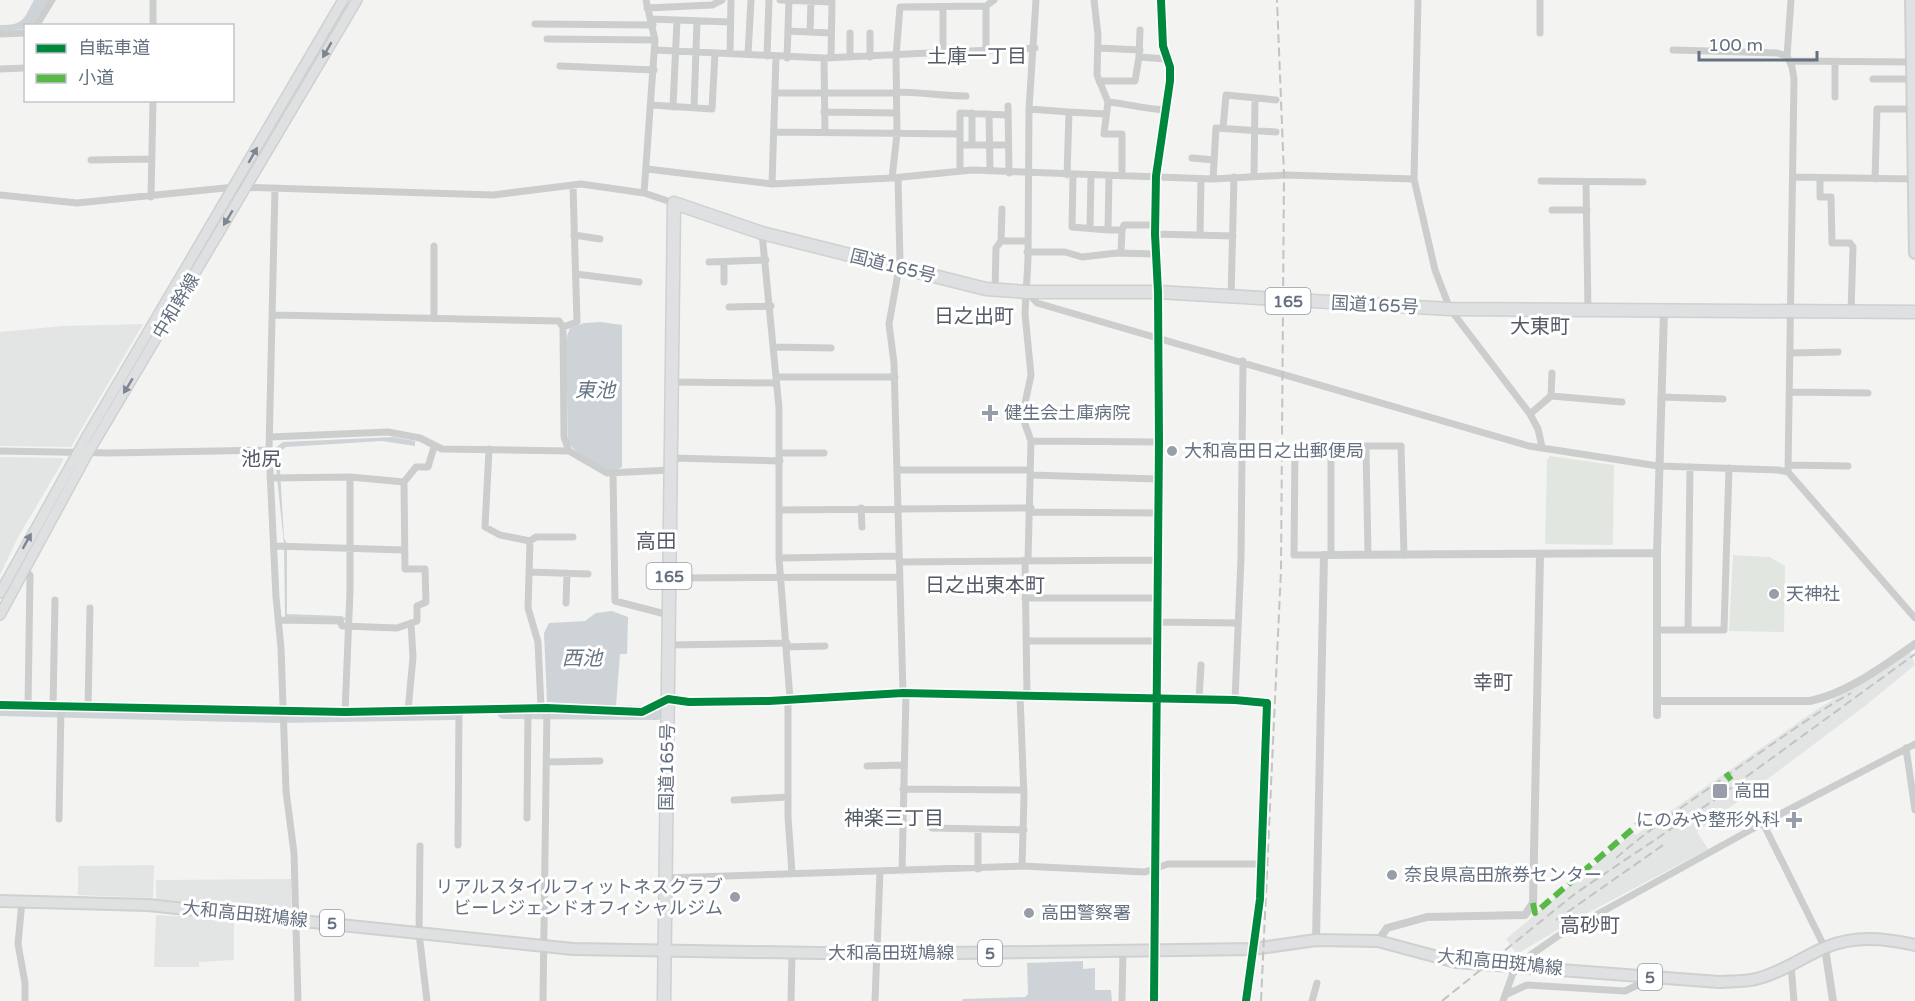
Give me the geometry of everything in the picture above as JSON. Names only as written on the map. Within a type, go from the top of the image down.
[{"type":"highway","name":"国道165号","points":[[664,1001],[674,203],[762,233],[995,290],[1158,292],[1450,309],[1915,312]]},
{"type":"main road","name":"中和幹線","points":[[0,593],[343,0]]},
{"type":"main road","name":"中和幹線","points":[[0,615],[83,453],[247,187],[357,0]]},
{"type":"main road","points":[[1911,0],[1915,253]]},
{"type":"main road","name":"大和高田斑鳩線","points":[[0,901],[148,904],[543,947],[877,954],[1253,949],[1316,940],[1378,941],[1456,962],[1719,982],[1753,980],[1825,948],[1852,940],[1886,938],[1915,945]]},
{"type":"street","points":[[37,24],[52,0]]},
{"type":"street","points":[[153,0],[153,24]]},
{"type":"street","points":[[644,193],[655,50],[652,22],[646,4],[712,5],[722,0]]},
{"type":"street","points":[[730,53],[731,0]]},
{"type":"street","points":[[748,54],[751,0]]},
{"type":"street","points":[[767,56],[769,0]]},
{"type":"street","points":[[780,0],[832,2],[824,93],[825,132]]},
{"type":"street","points":[[787,58],[789,0]]},
{"type":"street","points":[[986,6],[994,0]]},
{"type":"street","points":[[1022,866],[1025,598],[1031,510],[1031,441],[1025,424],[1024,408],[1031,375],[1024,314],[1027,292],[1029,109],[1035,48],[1036,0]]},
{"type":"street","points":[[1094,0],[1099,48],[1099,81],[1108,102],[1104,134],[1122,134],[1122,176]]},
{"type":"street","points":[[1154,1001],[1159,442],[1155,225],[1156,176],[1170,81],[1163,46],[1161,0]]},
{"type":"street","points":[[1418,0],[1414,179],[1435,270],[1450,309],[1530,414],[1538,429],[1542,447]]},
{"type":"street","points":[[1540,0],[1540,33]]},
{"type":"street","points":[[1791,0],[1788,58],[1794,79],[1788,469],[1915,618]]},
{"type":"street","points":[[810,1],[810,32]]},
{"type":"street","points":[[902,871],[905,693],[898,577],[899,508],[895,377],[889,324],[899,268],[895,178],[896,56],[900,7],[943,7],[975,3],[986,6]]},
{"type":"street","points":[[986,6],[986,50]]},
{"type":"street","points":[[943,7],[943,53]]},
{"type":"street","points":[[534,24],[676,20],[730,22]]},
{"type":"street","points":[[673,107],[676,20]]},
{"type":"street","points":[[694,108],[697,21]]},
{"type":"street","points":[[1099,81],[1135,81],[1140,30]]},
{"type":"street","points":[[788,32],[831,33]]},
{"type":"street","points":[[0,34],[24,33]]},
{"type":"street","points":[[850,33],[850,57]]},
{"type":"street","points":[[870,33],[870,57]]},
{"type":"street","points":[[548,39],[655,40]]},
{"type":"street","points":[[655,50],[787,58],[828,58],[1035,48]]},
{"type":"street","points":[[1099,48],[1167,59]]},
{"type":"street","points":[[1673,50],[1777,53],[1788,58],[1913,65]]},
{"type":"street","points":[[651,105],[712,109],[715,53]]},
{"type":"street","points":[[772,184],[776,57]]},
{"type":"street","points":[[1835,62],[1835,97]]},
{"type":"street","points":[[560,66],[654,70]]},
{"type":"street","points":[[0,69],[24,68]]},
{"type":"street","points":[[1873,79],[1912,79]]},
{"type":"street","points":[[775,93],[921,92],[934,96],[966,96]]},
{"type":"street","points":[[1223,128],[1226,95],[1276,100]]},
{"type":"street","points":[[1254,176],[1255,98]]},
{"type":"street","points":[[151,197],[153,102]]},
{"type":"street","points":[[1108,102],[1129,104],[1135,108],[1166,110]]},
{"type":"street","points":[[1008,106],[1009,173]]},
{"type":"street","points":[[1029,109],[1105,114]]},
{"type":"street","points":[[1875,179],[1877,109],[1913,109]]},
{"type":"street","points":[[824,112],[896,113]]},
{"type":"street","points":[[1069,112],[1072,227],[1122,230]]},
{"type":"street","points":[[960,171],[960,113],[1008,115]]},
{"type":"street","points":[[972,113],[972,145]]},
{"type":"street","points":[[989,114],[990,171]]},
{"type":"street","points":[[1213,179],[1216,128],[1276,132]]},
{"type":"street","points":[[774,132],[960,134]]},
{"type":"street","points":[[960,146],[1008,145]]},
{"type":"street","points":[[1192,158],[1214,160]]},
{"type":"street","points":[[91,160],[152,159]]},
{"type":"street","points":[[647,169],[772,184],[895,178],[960,171],[1213,179],[1254,176],[1414,179]]},
{"type":"street","points":[[1090,227],[1091,176]]},
{"type":"street","points":[[1108,230],[1109,176]]},
{"type":"street","points":[[1231,298],[1234,177]]},
{"type":"street","points":[[1793,177],[1913,179]]},
{"type":"street","points":[[1200,235],[1201,178]]},
{"type":"street","points":[[1820,178],[1820,197],[1831,198],[1832,243],[1850,243],[1853,247],[1851,312]]},
{"type":"street","points":[[1542,181],[1643,182]]},
{"type":"street","points":[[1586,182],[1588,311]]},
{"type":"street","points":[[0,195],[67,203],[151,197],[235,187],[494,195],[590,185],[644,193],[674,203]]},
{"type":"street","points":[[563,327],[577,322],[573,186]]},
{"type":"street","points":[[275,188],[274,315],[269,450],[277,477],[274,546],[286,802],[294,853],[298,1001]]},
{"type":"street","points":[[995,290],[996,248],[1001,240],[1002,209]]},
{"type":"street","points":[[1552,210],[1587,210]]},
{"type":"street","points":[[1121,253],[1124,225],[1155,225]]},
{"type":"street","points":[[762,233],[771,306],[780,457],[779,558],[787,645],[788,797],[792,873]]},
{"type":"street","points":[[1155,234],[1233,236]]},
{"type":"street","points":[[574,235],[600,239]]},
{"type":"street","points":[[1001,240],[1026,241]]},
{"type":"street","points":[[434,246],[434,318]]},
{"type":"street","points":[[1027,252],[1065,252],[1096,257],[1121,253],[1155,254]]},
{"type":"street","points":[[709,262],[766,260]]},
{"type":"street","points":[[724,262],[724,282]]},
{"type":"street","points":[[576,274],[639,282]]},
{"type":"street","points":[[1027,292],[1037,303],[1518,442],[1658,466],[1788,469],[1848,466]]},
{"type":"street","points":[[729,307],[771,306]]},
{"type":"street","points":[[1657,715],[1658,466],[1664,311]]},
{"type":"street","points":[[274,315],[559,321],[563,327],[564,437],[569,451]]},
{"type":"street","points":[[773,347],[831,348]]},
{"type":"street","points":[[1791,353],[1838,352]]},
{"type":"street","points":[[1235,700],[1243,361]]},
{"type":"street","points":[[1551,396],[1552,374]]},
{"type":"street","points":[[671,382],[895,377]]},
{"type":"street","points":[[1790,392],[1868,393]]},
{"type":"street","points":[[1530,414],[1551,396],[1622,402]]},
{"type":"street","points":[[1661,397],[1723,399]]},
{"type":"street","points":[[270,437],[388,432],[420,438],[434,447],[569,451],[603,471],[613,473],[671,464],[824,453]]},
{"type":"street","points":[[1031,441],[1159,442]]},
{"type":"street","points":[[1404,555],[1401,446],[1295,446],[1294,555],[1404,555],[1540,555],[1657,553]]},
{"type":"street","points":[[1366,446],[1368,555]]},
{"type":"street","points":[[278,620],[340,621],[342,626],[397,628],[417,621],[417,606],[426,602],[425,568],[405,569],[404,482],[416,467],[428,467],[434,447]]},
{"type":"street","points":[[1316,940],[1331,447]]},
{"type":"street","points":[[489,449],[485,527],[500,535],[530,541],[536,537],[573,537]]},
{"type":"street","points":[[0,452],[269,450]]},
{"type":"street","points":[[1688,630],[1690,467]]},
{"type":"street","points":[[1658,630],[1724,630],[1729,468]]},
{"type":"street","points":[[897,470],[1158,479]]},
{"type":"street","points":[[613,473],[615,601],[669,615]]},
{"type":"street","points":[[277,477],[350,477],[404,482]]},
{"type":"street","points":[[345,712],[350,477]]},
{"type":"street","points":[[861,508],[862,527]]},
{"type":"street","points":[[779,510],[899,508],[1158,513]]},
{"type":"street","points":[[530,541],[528,608],[538,642],[546,710],[543,1001]]},
{"type":"street","points":[[274,546],[404,550]]},
{"type":"street","points":[[1378,941],[1388,928],[1427,916],[1525,915],[1533,903],[1540,555]]},
{"type":"street","points":[[779,558],[1158,560]]},
{"type":"street","points":[[24,570],[30,575],[28,706]]},
{"type":"street","points":[[529,572],[588,574]]},
{"type":"street","points":[[566,603],[567,573]]},
{"type":"street","points":[[669,578],[898,577]]},
{"type":"street","points":[[1025,598],[1158,598]]},
{"type":"street","points":[[52,707],[55,600]]},
{"type":"street","points":[[88,708],[90,608]]},
{"type":"street","points":[[1158,622],[1238,623]]},
{"type":"street","points":[[408,711],[413,657],[411,623]]},
{"type":"street","points":[[1026,641],[1158,641]]},
{"type":"street","points":[[1657,701],[1810,701],[1822,699],[1871,674],[1915,644]]},
{"type":"street","points":[[668,645],[825,646]]},
{"type":"street","points":[[1199,699],[1201,665]]},
{"type":"street","points":[[0,705],[52,707],[61,711],[88,708],[282,716],[408,711],[642,711],[668,699],[689,702],[905,693],[1199,699],[1267,703],[1260,899],[1246,1001]]},
{"type":"street","points":[[59,819],[61,711]]},
{"type":"street","points":[[527,818],[528,711]]},
{"type":"street","points":[[458,844],[459,712]]},
{"type":"street","points":[[1505,997],[1513,973],[1532,954],[1558,936],[1763,823],[1915,744]]},
{"type":"street","points":[[1906,748],[1915,810]]},
{"type":"street","points":[[547,762],[600,760]]},
{"type":"street","points":[[867,766],[903,765]]},
{"type":"street","points":[[903,789],[1024,790]]},
{"type":"street","points":[[734,800],[788,797]]},
{"type":"street","points":[[1763,823],[1825,948],[1833,1001]]},
{"type":"street","points":[[932,828],[1023,830]]},
{"type":"street","points":[[978,829],[978,869]]},
{"type":"street","points":[[420,846],[419,933],[427,1001]]},
{"type":"street","points":[[666,879],[1022,866],[1145,872],[1157,866],[1260,864]]},
{"type":"street","points":[[875,1001],[880,871]]},
{"type":"street","points":[[22,901],[18,944],[25,983],[25,1001]]},
{"type":"street","points":[[1122,1001],[1123,951]]},
{"type":"street","points":[[791,1001],[792,954]]},
{"type":"street","points":[[1791,965],[1794,1001]]},
{"type":"street","points":[[1505,997],[1527,985],[1587,986],[1625,991],[1642,983],[1645,976]]},
{"type":"street","points":[[1312,1001],[1317,983]]},
{"type":"shaded area","points":[[143,324],[71,447],[0,446],[0,332],[62,326]]},
{"type":"shaded area","points":[[1550,456],[1614,465],[1613,545],[1545,544],[1547,460]]},
{"type":"shaded area","points":[[0,457],[63,458],[63,461],[17,539],[0,575]]},
{"type":"shaded area","points":[[1733,555],[1770,557],[1785,566],[1784,632],[1729,631]]},
{"type":"shaded area","points":[[1910,651],[1915,665],[1865,706],[1697,832],[1708,849],[1569,923],[1517,954],[1506,939],[1633,833],[1636,835],[1816,710]]},
{"type":"shaded area","points":[[154,865],[153,898],[78,895],[78,866]]},
{"type":"shaded area","points":[[291,879],[291,912],[156,899],[156,880]]},
{"type":"shaded area","points":[[156,915],[234,919],[234,960],[199,962],[199,967],[154,967]]},
{"type":"water","points":[[34,0],[48,0],[34,24],[24,24],[24,29],[0,31],[0,25],[14,24],[22,20]]},
{"type":"water","name":"東池","points":[[601,322],[622,325],[622,467],[616,470],[608,470],[592,463],[577,453],[568,441],[566,339],[570,328],[584,323]]},
{"type":"water","points":[[393,437],[415,441],[415,446],[382,441],[286,447],[279,452],[284,538],[287,544],[287,614],[342,616],[347,619],[343,621],[285,618],[284,544],[274,449],[283,442]]},
{"type":"water","name":"西池","points":[[612,611],[628,617],[627,654],[620,654],[616,706],[547,702],[544,633],[549,623],[585,621],[596,613]]},
{"type":"water","points":[[1083,961],[1083,969],[1095,968],[1095,990],[1111,990],[1112,1001],[962,1001],[963,999],[1025,997],[1028,994],[1027,963]]},
{"type":"waterway","points":[[0,709],[280,716],[454,713]]},
{"type":"waterway","points":[[504,712],[657,713]]},
{"type":"railway","points":[[1261,1001],[1281,570],[1284,175],[1277,0]]},
{"type":"railway","points":[[1442,1001],[1576,893],[1717,798],[1915,654]]},
{"type":"railway","points":[[1616,858],[1739,767],[1808,719],[1851,693]]},
{"type":"railway","points":[[1556,920],[1666,843]]},
{"type":"marked path","points":[[1726,773],[1731,780]]},
{"type":"marked path","points":[[1533,903],[1535,913],[1650,814]]},
{"type":"cycle path","points":[[1154,1001],[1159,442],[1156,176],[1170,81],[1170,67],[1163,46],[1161,0]]},
{"type":"cycle path","points":[[0,705],[345,712],[547,708],[642,712],[668,699],[689,702],[769,701],[903,693],[1235,700],[1267,703],[1260,899],[1246,1001]]},
{"type":"place","name":"健生会土庫病院","points":[[990,413]]},
{"type":"place","name":"大和高田日之出郵便局","points":[[1172,451]]},
{"type":"place","name":"天神社","points":[[1774,594]]},
{"type":"place","name":"高田","points":[[1720,791]]},
{"type":"place","name":"にのみや整形外科","points":[[1794,820]]},
{"type":"place","name":"奈良県高田旅券センター","points":[[1392,875]]},
{"type":"place","name":"リアルスタイルフィットネスクラブ ビーレジェンドオフィシャルジム","points":[[735,897]]},
{"type":"place","name":"高田警察署","points":[[1029,913]]},
{"type":"district","name":"土庫一丁目","points":[[977,56]]},
{"type":"district","name":"日之出町","points":[[974,316]]},
{"type":"district","name":"大東町","points":[[1540,326]]},
{"type":"district","name":"池尻","points":[[261,459]]},
{"type":"district","name":"高田","points":[[656,541]]},
{"type":"district","name":"日之出東本町","points":[[985,585]]},
{"type":"district","name":"幸町","points":[[1493,682]]},
{"type":"district","name":"神楽三丁目","points":[[894,818]]},
{"type":"district","name":"高砂町","points":[[1590,925]]}]
